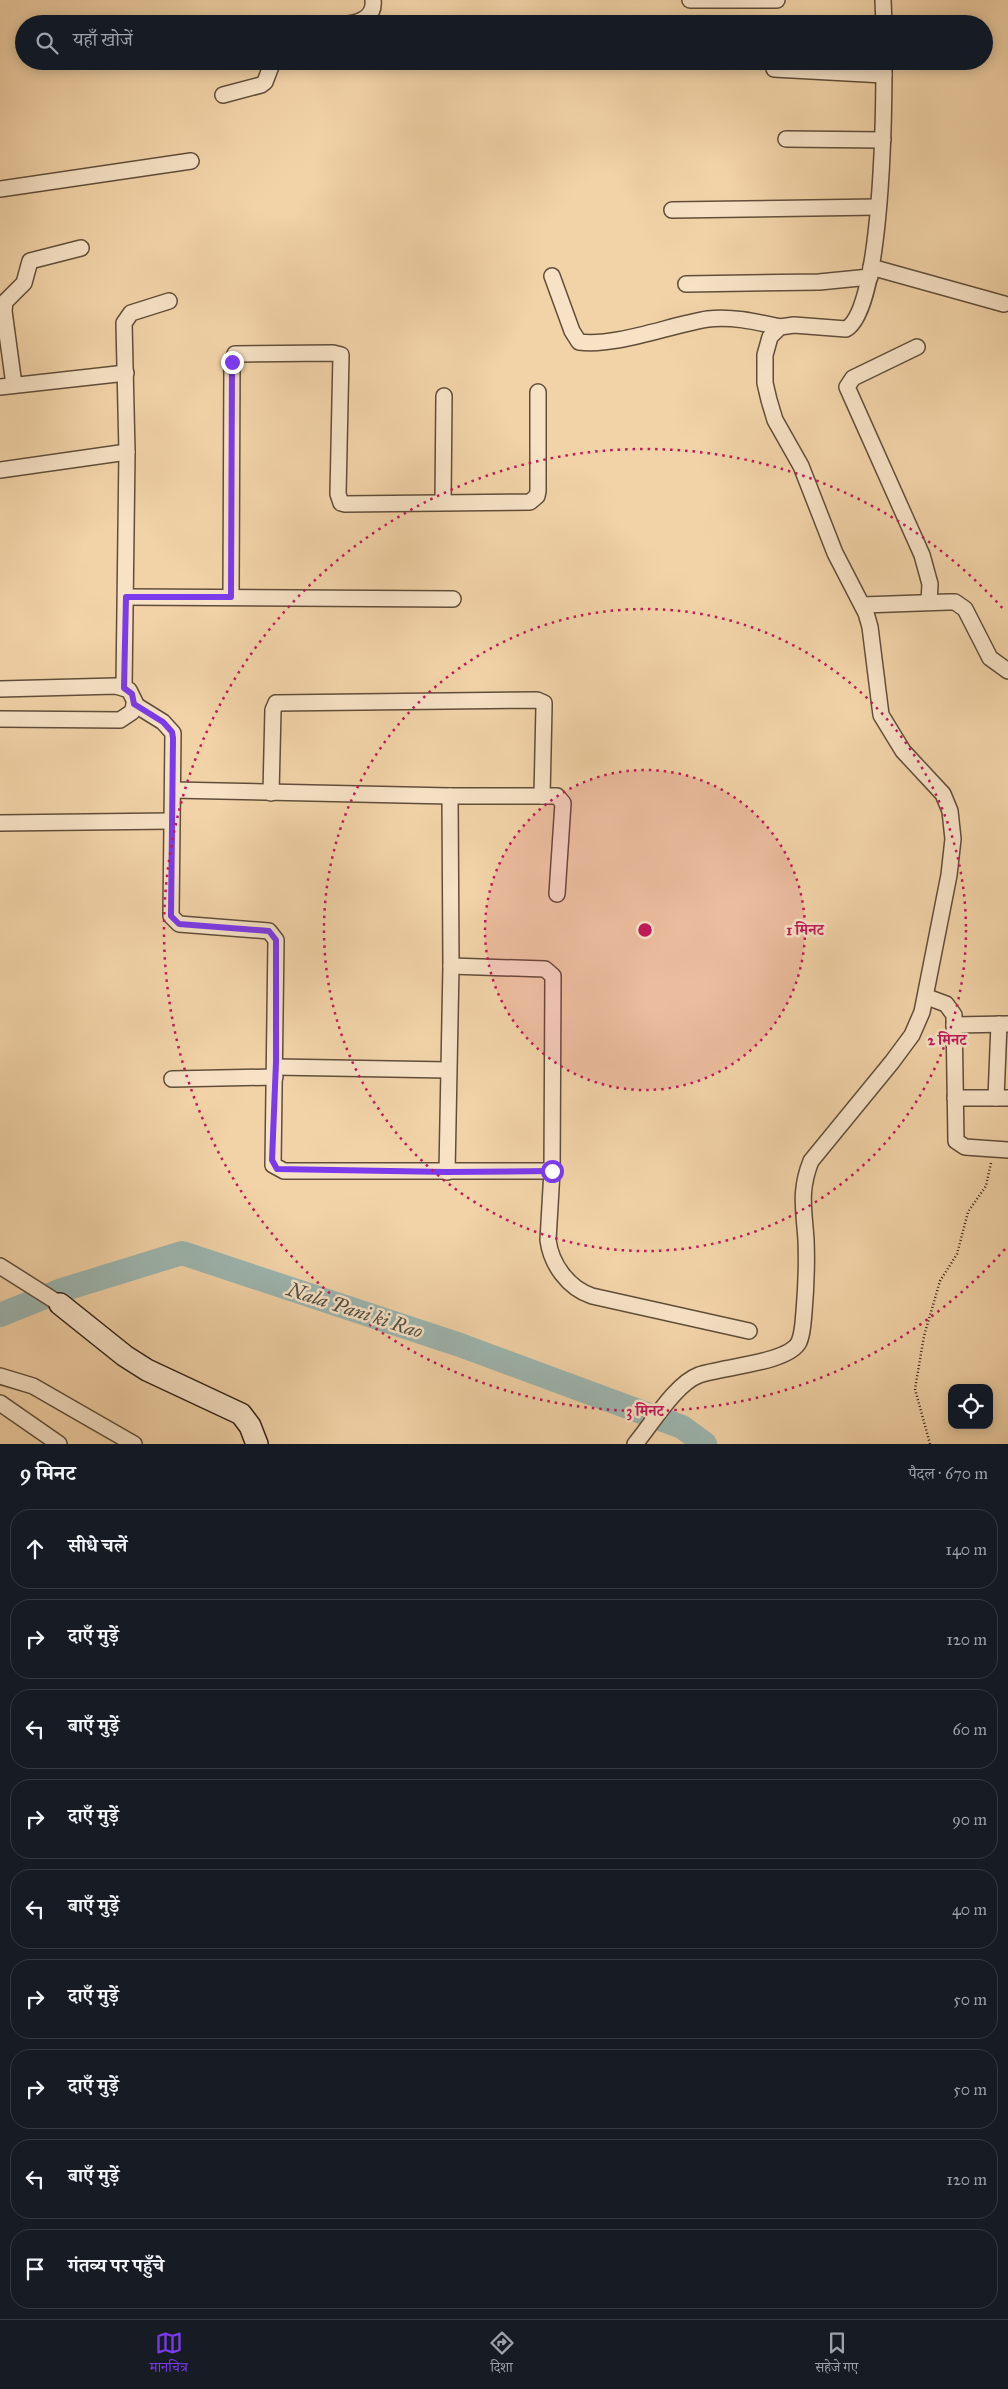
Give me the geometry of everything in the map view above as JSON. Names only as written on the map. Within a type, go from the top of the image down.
[{"type":"street","points":[[368,15],[372,11],[373,0]]},
{"type":"street","points":[[690,0],[777,0]]},
{"type":"street","points":[[883,0],[884,15]]},
{"type":"street","points":[[223,95],[261,85],[265,82],[270,70]]},
{"type":"street","points":[[552,276],[572,330],[579,342],[588,343],[617,338],[716,318],[780,327],[794,325],[841,329],[852,326],[859,312],[871,272],[883,140],[884,70]]},
{"type":"street","points":[[786,139],[883,140]]},
{"type":"street","points":[[0,188],[191,161]]},
{"type":"street","points":[[672,210],[878,207]]},
{"type":"street","points":[[81,248],[30,261],[24,283],[5,302],[7,386],[126,373]]},
{"type":"street","points":[[686,284],[819,282],[871,272],[1004,304]]},
{"type":"street","points":[[124,688],[127,452],[124,332],[126,318],[131,313],[169,301]]},
{"type":"street","points":[[638,1440],[677,1391],[698,1375],[787,1353],[799,1342],[807,1282],[802,1187],[811,1161],[912,1035],[927,997],[949,875],[952,824],[950,811],[943,794],[903,751],[881,715],[870,627],[863,605],[835,553],[801,466],[779,428],[771,408],[765,383],[764,355],[770,337],[780,327]]},
{"type":"street","points":[[917,347],[852,378],[847,388],[922,555],[930,584],[930,602]]},
{"type":"street","points":[[231,597],[232,362],[235,354],[324,353],[341,355],[338,494],[341,502],[530,502],[537,496],[538,392]]},
{"type":"street","points":[[443,502],[444,396]]},
{"type":"street","points":[[0,470],[127,452]]},
{"type":"street","points":[[126,597],[453,599]]},
{"type":"street","points":[[863,605],[930,602],[955,602],[960,604],[965,609],[990,658],[1008,671]]},
{"type":"street","points":[[0,689],[116,686],[124,688],[132,694],[134,704],[132,712],[120,720],[0,719]]},
{"type":"street","points":[[271,794],[273,710],[274,706],[280,702],[537,700],[544,703],[542,796]]},
{"type":"street","points":[[134,704],[163,722],[172,732],[173,790],[170,911],[175,922],[179,924],[269,931],[276,940],[272,1160],[277,1169],[446,1172],[552,1171]]},
{"type":"street","points":[[173,790],[271,794],[557,796],[563,803],[557,894]]},
{"type":"street","points":[[446,1172],[451,966],[450,796]]},
{"type":"street","points":[[0,823],[171,821]]},
{"type":"street","points":[[451,966],[546,968],[553,976],[550,1250],[560,1271],[581,1291],[592,1296],[749,1330]]},
{"type":"street","points":[[927,997],[950,1007],[954,1016],[956,1141],[964,1147],[1001,1150]]},
{"type":"street","points":[[954,1025],[1003,1024],[1002,1098],[955,1098]]},
{"type":"street","points":[[172,1079],[275,1072],[448,1070]]},
{"type":"street","points":[[0,1266],[60,1304],[125,1356],[147,1370],[241,1414],[250,1426],[257,1444]]},
{"type":"street","points":[[0,1376],[33,1386],[134,1444]]},
{"type":"street","points":[[0,1403],[59,1444]]},
{"type":"path","points":[[930,1444],[915,1389],[924,1336],[940,1280],[957,1254],[968,1212],[986,1186],[1001,1150]]},
{"type":"waterway","name":"Nala Pani ki Rao","points":[[0,1315],[62,1290],[182,1253],[460,1345],[682,1427],[705,1444]]},
{"type":"route","points":[[232,362],[231,597],[126,597],[124,688],[132,694],[134,704],[168,726],[173,738],[171,916],[179,924],[269,931],[274,934],[277,945],[276,1062],[272,1160],[277,1169],[284,1171],[552,1171]]}]
